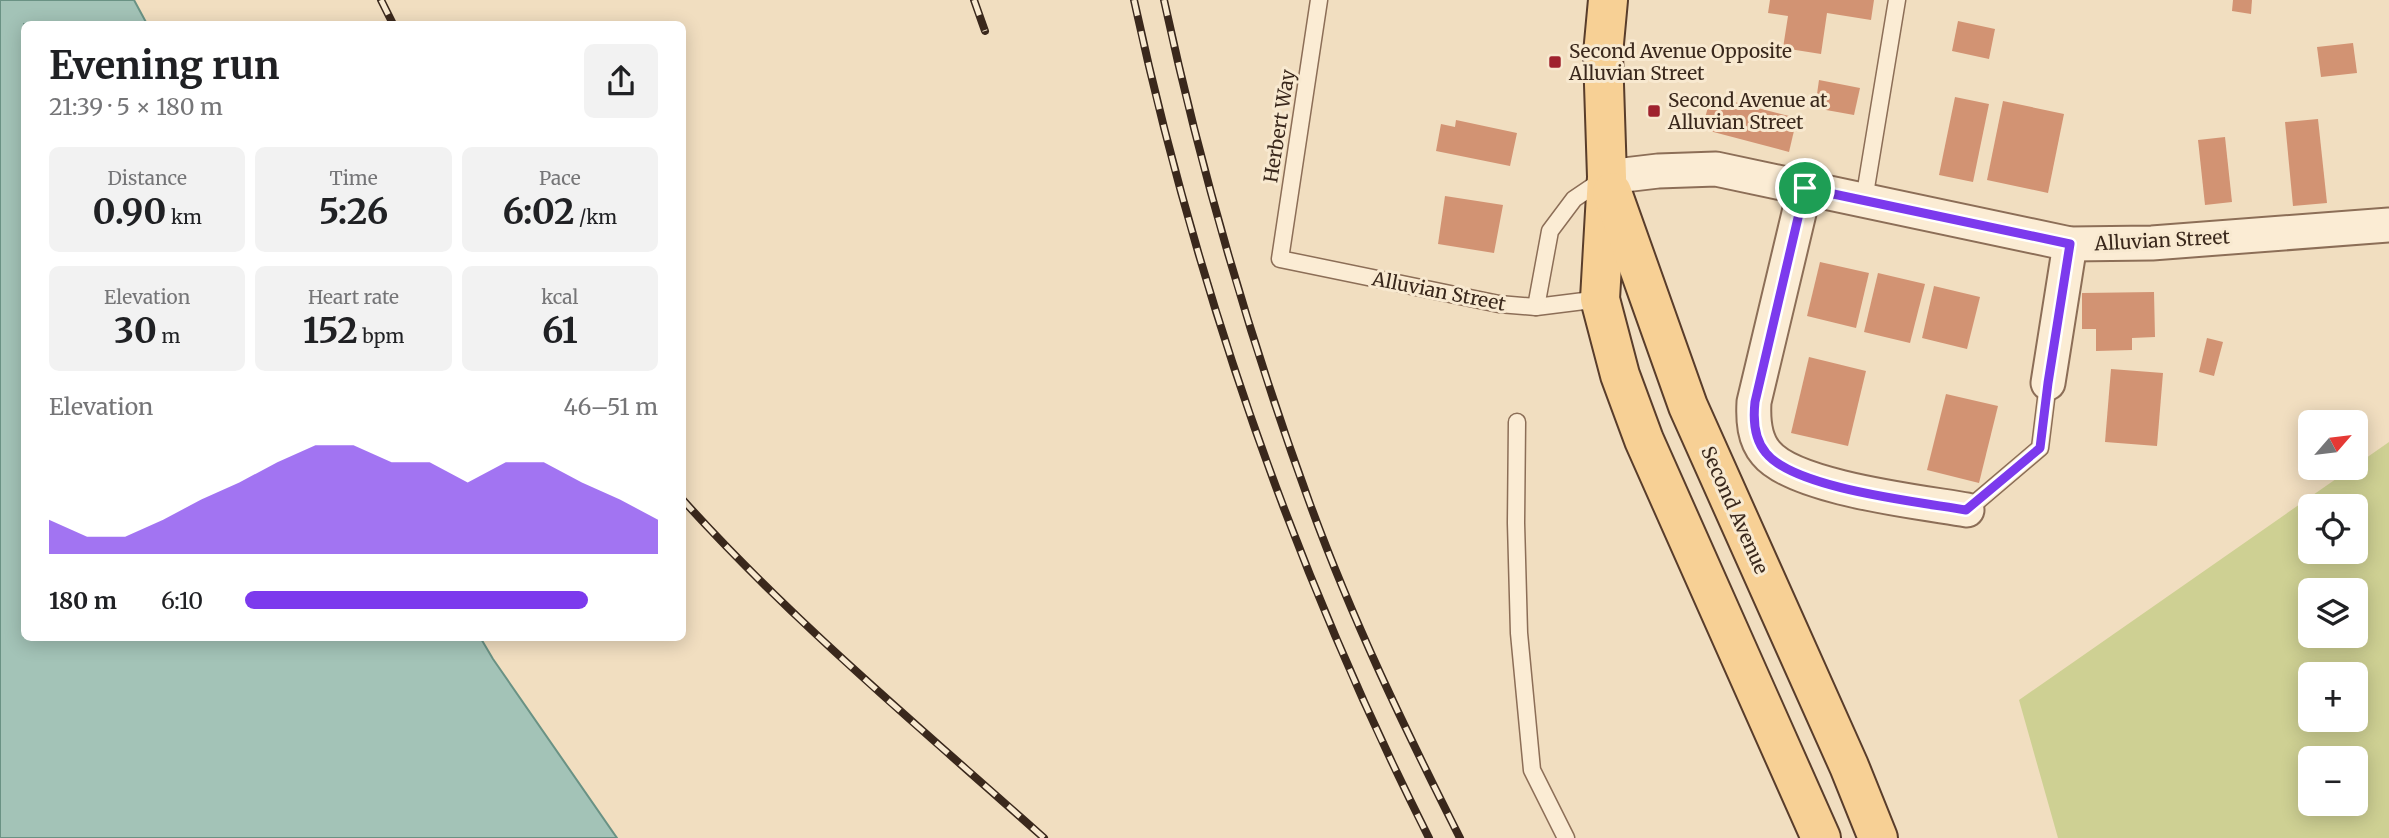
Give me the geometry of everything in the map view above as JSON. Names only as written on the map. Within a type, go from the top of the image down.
[{"type":"main road","name":"Second Avenue","points":[[1608,0],[1603,54],[1607,177],[1600,299],[1620,375],[1644,440],[1821,838]]},
{"type":"main road","name":"Second Avenue","points":[[1607,177],[1688,406],[1849,766],[1878,838]]},
{"type":"street","name":"Alluvian Street","points":[[1607,177],[1658,171],[1716,169],[2070,244],[2152,243],[2389,225]]},
{"type":"street","points":[[1805,188],[1755,402],[1753,419],[1761,446],[1767,456],[1794,473],[1833,486],[1966,510]]},
{"type":"street","points":[[2048,383],[2070,244]]},
{"type":"lane","name":"Herbert Way","points":[[1280,259],[1319,0]]},
{"type":"lane","points":[[1864,201],[1897,0]]},
{"type":"lane","points":[[1536,307],[1550,231],[1574,199],[1607,177]]},
{"type":"lane","name":"Alluvian Street","points":[[1280,259],[1499,304],[1536,307],[1600,299]]},
{"type":"lane","points":[[1966,510],[2040,448],[2048,383]]},
{"type":"lane","points":[[1517,422],[1519,633],[1532,770],[1566,838]]},
{"type":"green space","points":[[2389,442],[2389,838],[2058,838],[2019,700],[2298,505],[2298,564],[2368,564],[2368,494],[2314,494],[2335,480],[2368,480],[2368,457]]},
{"type":"shaded area","points":[[0,0],[134,0],[145,21],[21,21],[21,641],[482,641],[617,838],[0,838]]},
{"type":"building","points":[[1770,0],[1874,0],[1871,20],[1827,13],[1821,54],[1783,48],[1788,16],[1768,13]]},
{"type":"building","points":[[2233,0],[2252,0],[2251,14],[2232,11]]},
{"type":"building","points":[[1958,21],[1995,29],[1989,59],[1952,51]]},
{"type":"building","points":[[2353,43],[2357,73],[2321,77],[2317,47]]},
{"type":"building","points":[[1819,80],[1860,88],[1854,115],[1815,108]]},
{"type":"building","points":[[1711,96],[1797,118],[1789,152],[1702,129]]},
{"type":"building","points":[[1955,97],[1989,104],[1973,182],[1939,175]]},
{"type":"building","points":[[2003,101],[2064,114],[2048,193],[1987,180]]},
{"type":"building","points":[[2318,119],[2327,203],[2293,206],[2285,122]]},
{"type":"building","points":[[1456,120],[1517,133],[1510,166],[1436,151],[1441,124],[1455,127]]},
{"type":"building","points":[[2225,137],[2232,202],[2205,205],[2198,140]]},
{"type":"building","points":[[1445,196],[1503,205],[1494,253],[1438,244]]},
{"type":"building","points":[[1820,262],[1869,273],[1856,328],[1807,316]]},
{"type":"building","points":[[1878,273],[1925,284],[1910,343],[1864,332]]},
{"type":"building","points":[[1934,286],[1980,297],[1967,349],[1922,338]]},
{"type":"building","points":[[2154,292],[2155,337],[2132,338],[2132,350],[2096,351],[2096,329],[2082,329],[2082,293]]},
{"type":"building","points":[[2207,338],[2223,342],[2214,376],[2199,372]]},
{"type":"building","points":[[1809,357],[1866,371],[1848,446],[1791,433]]},
{"type":"building","points":[[2111,369],[2163,373],[2157,446],[2105,442]]},
{"type":"building","points":[[1946,394],[1998,406],[1979,483],[1927,470]]},
{"type":"railway","points":[[381,0],[392,21]]},
{"type":"railway","points":[[974,0],[985,31]]},
{"type":"railway","points":[[1134,0],[1159,109],[1188,216],[1255,428],[1293,533],[1335,636],[1380,738],[1429,838]]},
{"type":"railway","points":[[1164,0],[1228,255],[1288,442],[1326,547],[1361,631],[1460,838]]},
{"type":"railway","points":[[686,503],[813,631],[1044,838]]},
{"type":"place","name":"Second Avenue Opposite Alluvian Street","points":[[1555,62]]},
{"type":"place","name":"Second Avenue at Alluvian Street","points":[[1654,111]]},
{"type":"route","points":[[1805,188],[2070,244],[2040,448],[1966,510],[1833,486],[1794,473],[1767,456],[1761,446],[1753,419],[1755,402],[1805,188]]}]
